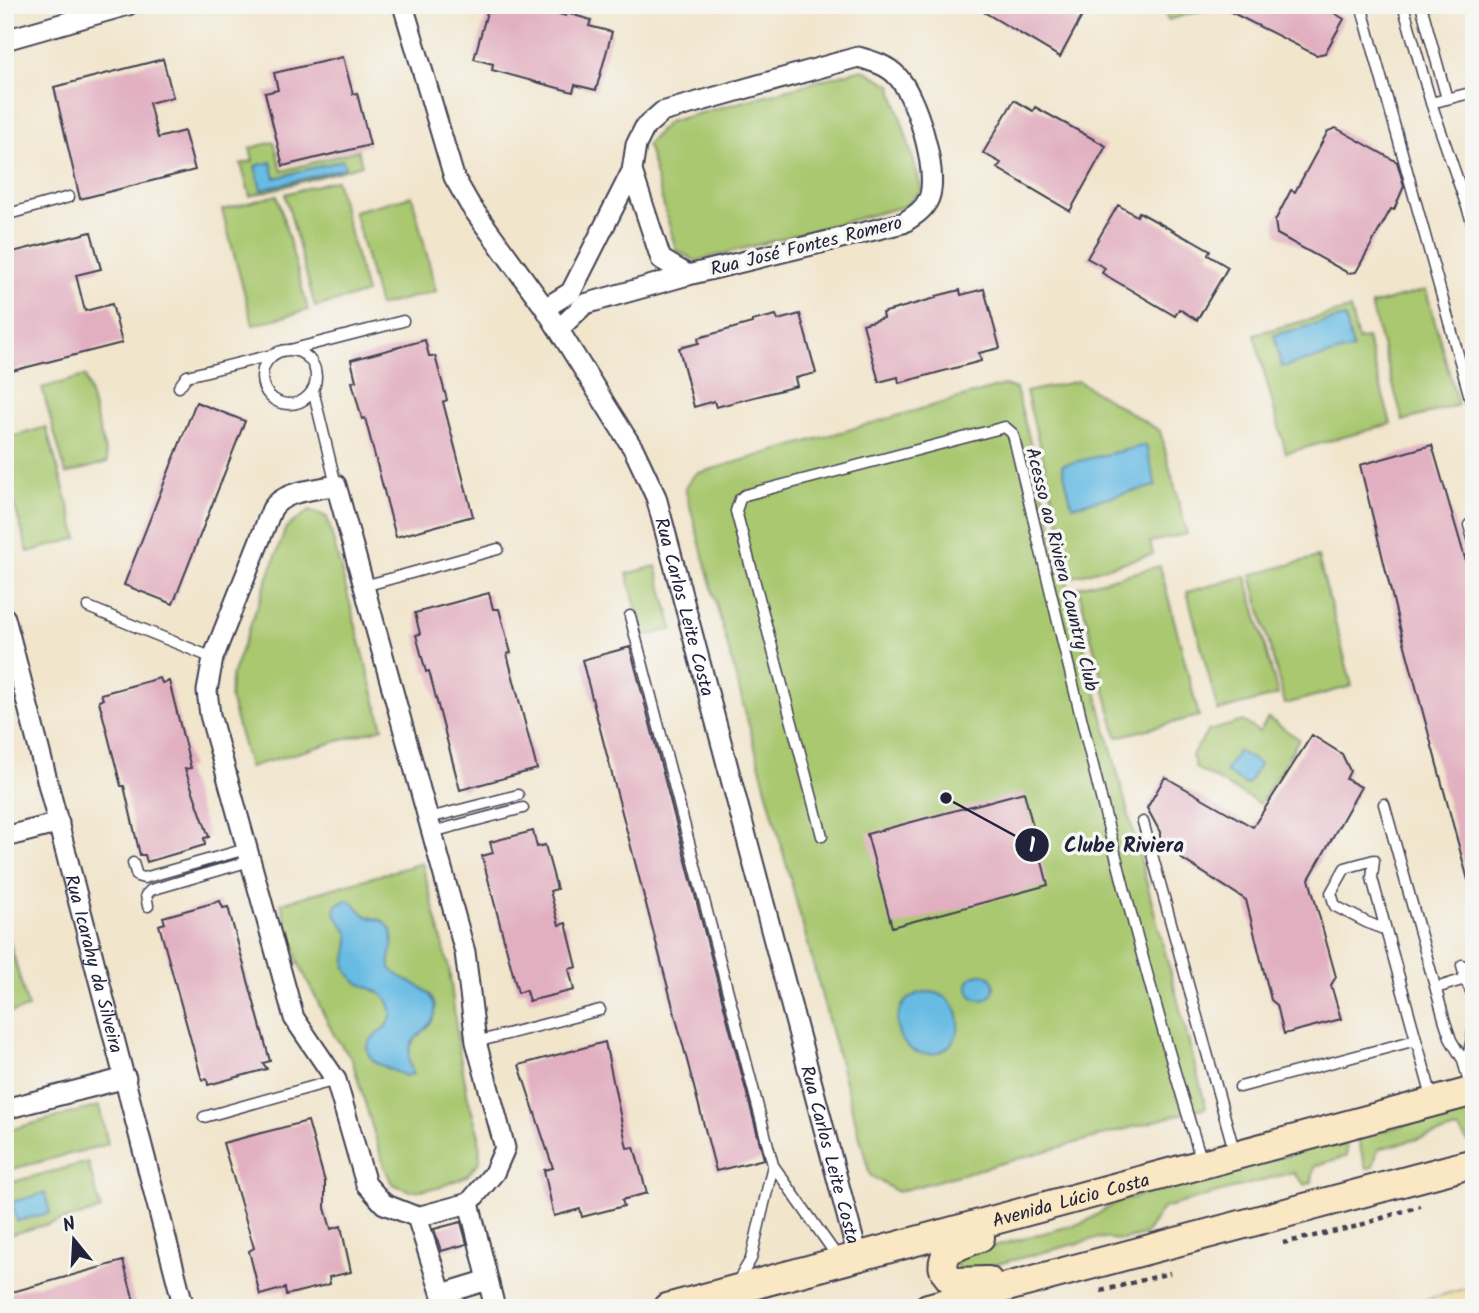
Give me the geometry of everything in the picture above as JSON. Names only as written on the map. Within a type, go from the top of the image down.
[{"type":"main road","name":"Avenida Lúcio Costa","points":[[667,1308],[1472,1091]]},
{"type":"main road","points":[[928,1308],[1474,1163]]},
{"type":"main road","points":[[1061,1272],[972,1283],[954,1282],[944,1274],[942,1264],[948,1250],[1063,1202]]},
{"type":"street","points":[[5,40],[128,5]]},
{"type":"street","name":"Rua Carlos Leite Costa","points":[[403,5],[454,177],[470,205],[559,329],[634,450],[656,497],[849,1259]]},
{"type":"street","name":"Rua José Fontes Romero","points":[[859,57],[880,64],[896,74],[908,91],[932,170],[930,197],[920,212],[903,223],[688,275],[661,259],[632,171],[636,145],[645,127],[662,112],[859,57]]},
{"type":"street","points":[[545,307],[571,292],[632,171]]},
{"type":"street","points":[[559,329],[585,304],[688,275]]},
{"type":"street","points":[[336,485],[364,586],[465,952],[476,1042],[505,1148],[494,1173],[469,1203],[417,1217],[384,1204],[366,1184],[336,1080],[294,1018],[209,715],[207,691],[213,658],[276,502],[285,497],[336,485]]},
{"type":"street","name":"Rua Icarahy da Silveira","points":[[5,618],[184,1308]]},
{"type":"street","points":[[5,837],[60,823]]},
{"type":"street","points":[[5,1109],[126,1078]]},
{"type":"street","points":[[469,1203],[495,1308]]},
{"type":"street","points":[[417,1217],[444,1301],[488,1280]]},
{"type":"lane","points":[[1361,5],[1474,412]]},
{"type":"lane","points":[[1403,5],[1431,103],[1474,227]]},
{"type":"lane","points":[[1420,5],[1447,99]]},
{"type":"lane","points":[[1431,103],[1474,92]]},
{"type":"lane","points":[[5,215],[69,197]]},
{"type":"lane","points":[[180,387],[187,376],[403,321]]},
{"type":"lane","points":[[273,355],[266,361],[261,379],[263,387],[274,401],[283,404],[301,402],[313,390],[316,381],[313,363],[299,352],[290,350]]},
{"type":"lane","points":[[313,390],[336,485]]},
{"type":"lane","name":"Acesso ao Riviera Country Club","points":[[822,836],[736,510],[737,505],[745,495],[1005,427],[1012,433],[1134,925],[1174,1074],[1202,1163]]},
{"type":"lane","points":[[1469,526],[1474,542]]},
{"type":"lane","points":[[364,586],[498,549]]},
{"type":"lane","points":[[88,607],[213,658]]},
{"type":"lane","points":[[630,616],[773,1165],[849,1259]]},
{"type":"lane","points":[[430,825],[518,795]]},
{"type":"lane","points":[[1384,804],[1451,1040],[1463,1060],[1472,1091]]},
{"type":"lane","points":[[430,825],[523,808]]},
{"type":"lane","points":[[1143,822],[1236,1154]]},
{"type":"lane","points":[[133,863],[137,876],[144,878],[248,855]]},
{"type":"lane","points":[[148,906],[146,895],[151,890],[248,855]]},
{"type":"lane","points":[[1386,930],[1335,906],[1331,893],[1345,868],[1374,860],[1372,878],[1433,1102]]},
{"type":"lane","points":[[1462,965],[1465,979],[1474,997]]},
{"type":"lane","points":[[1436,988],[1465,979],[1474,971]]},
{"type":"lane","points":[[476,1042],[600,1010]]},
{"type":"lane","points":[[1463,1060],[1469,1053],[1474,1028]]},
{"type":"lane","points":[[1240,1087],[1416,1040]]},
{"type":"lane","points":[[204,1117],[336,1080]]},
{"type":"lane","points":[[729,1291],[744,1274],[751,1259],[773,1165]]},
{"type":"green space","points":[[1163,5],[1220,5],[1168,20]]},
{"type":"green space","points":[[862,69],[891,85],[922,190],[905,206],[696,261],[676,250],[647,144],[668,122]]},
{"type":"green space","points":[[274,142],[282,171],[358,150],[362,165],[250,196],[241,164],[253,161],[250,148]]},
{"type":"green space","points":[[336,180],[366,293],[315,307],[285,194]]},
{"type":"green space","points":[[277,195],[308,310],[253,325],[222,210]]},
{"type":"green space","points":[[412,196],[436,291],[379,306],[354,211]]},
{"type":"green space","points":[[1426,290],[1458,405],[1403,421],[1371,305]]},
{"type":"green space","points":[[1350,309],[1358,340],[1367,338],[1391,424],[1286,453],[1254,334]]},
{"type":"green space","points":[[85,376],[108,462],[66,474],[42,388]]},
{"type":"green space","points":[[1078,381],[1160,431],[1187,534],[1150,542],[1153,554],[1073,577],[1026,392]]},
{"type":"green space","points":[[1004,385],[1016,389],[1206,1107],[897,1192],[870,1175],[685,488],[695,474]]},
{"type":"green space","points":[[46,427],[78,538],[28,552],[5,472],[5,439]]},
{"type":"green space","points":[[310,510],[327,517],[383,728],[249,767],[230,698],[231,678],[286,528]]},
{"type":"green space","points":[[1318,557],[1352,686],[1285,704],[1251,575]]},
{"type":"green space","points":[[656,566],[673,629],[644,636],[627,574]]},
{"type":"green space","points":[[1160,566],[1199,716],[1117,737],[1078,587]]},
{"type":"green space","points":[[1246,576],[1278,695],[1218,711],[1187,592]]},
{"type":"green space","points":[[1268,718],[1299,739],[1260,804],[1196,768],[1192,755],[1208,731],[1243,721],[1259,732]]},
{"type":"green space","points":[[422,863],[449,968],[459,1050],[468,1098],[479,1136],[480,1161],[467,1176],[438,1188],[411,1191],[392,1184],[352,1060],[334,1035],[298,962],[281,903]]},
{"type":"green space","points":[[5,925],[28,1008],[5,1014]]},
{"type":"green space","points":[[99,1106],[108,1144],[5,1171],[5,1131]]},
{"type":"green space","points":[[1474,1106],[1474,1141],[1468,1142],[1458,1129],[1378,1149],[1373,1167],[1366,1169],[1358,1140],[1362,1136]]},
{"type":"green space","points":[[1339,1141],[1346,1142],[1347,1156],[1314,1166],[1312,1182],[1305,1185],[1293,1172],[1163,1208],[1145,1235],[1122,1240],[1098,1238],[967,1272],[958,1269],[955,1260],[961,1255],[1085,1222],[1117,1202]]},
{"type":"green space","points":[[88,1162],[101,1210],[5,1236],[5,1184]]},
{"type":"sand","points":[[1474,1285],[1474,1308],[1395,1308],[1464,1289]]},
{"type":"water","points":[[343,160],[345,168],[261,190],[255,166],[271,162],[275,178]]},
{"type":"water","points":[[1345,317],[1353,349],[1282,367],[1274,335]]},
{"type":"water","points":[[1146,445],[1156,486],[1072,506],[1062,465]]},
{"type":"water","points":[[1238,751],[1260,764],[1247,785],[1225,772]]},
{"type":"water","points":[[347,900],[364,914],[381,920],[388,926],[393,937],[390,968],[428,993],[435,1006],[435,1015],[431,1022],[410,1049],[409,1060],[413,1074],[406,1076],[391,1070],[375,1062],[369,1055],[369,1043],[389,1022],[390,1006],[382,995],[359,983],[349,974],[346,964],[348,933],[335,910],[336,905]]},
{"type":"water","points":[[981,974],[990,978],[994,987],[990,996],[981,1000],[972,996],[968,987],[972,978]]},
{"type":"water","points":[[928,992],[940,994],[950,1001],[957,1011],[957,1035],[950,1045],[940,1052],[928,1054],[916,1052],[906,1045],[899,1035],[897,1023],[899,1011],[906,1001],[916,994]]},
{"type":"water","points":[[45,1193],[50,1213],[17,1221],[12,1202]]},
{"type":"building","points":[[489,5],[528,5],[566,16],[567,13],[591,20],[589,26],[612,32],[596,90],[575,85],[573,92],[492,70],[493,64],[474,59]]},
{"type":"building","points":[[972,5],[1088,5],[1060,57]]},
{"type":"building","points":[[1217,5],[1321,5],[1344,19],[1325,53],[1316,55]]},
{"type":"building","points":[[343,57],[353,94],[357,93],[370,145],[283,166],[265,93],[278,90],[274,73]]},
{"type":"building","points":[[163,59],[173,97],[149,103],[158,138],[184,131],[195,170],[80,199],[54,87]]},
{"type":"building","points":[[1014,100],[1033,111],[1035,107],[1106,146],[1070,211],[997,168],[1001,163],[983,153]]},
{"type":"building","points":[[1336,128],[1397,162],[1404,186],[1394,210],[1391,209],[1356,272],[1348,273],[1277,234],[1275,221],[1291,190],[1295,192],[1328,131]]},
{"type":"building","points":[[1118,205],[1137,216],[1139,212],[1189,238],[1210,250],[1208,255],[1228,267],[1197,320],[1179,309],[1175,316],[1102,273],[1105,268],[1087,258]]},
{"type":"building","points":[[91,232],[101,269],[76,275],[85,311],[112,304],[122,343],[8,372],[5,360],[5,254]]},
{"type":"building","points":[[984,289],[1000,348],[979,353],[981,361],[899,383],[898,377],[879,382],[863,324],[883,318],[882,313],[936,296],[960,290],[961,295]]},
{"type":"building","points":[[800,314],[816,373],[795,378],[797,386],[716,407],[714,401],[694,407],[679,348],[699,343],[698,338],[752,321],[776,315],[778,320]]},
{"type":"building","points":[[425,340],[429,356],[435,356],[447,400],[443,402],[473,516],[396,537],[365,418],[362,419],[352,382],[356,381],[351,360]]},
{"type":"building","points":[[196,402],[245,421],[173,604],[124,585]]},
{"type":"building","points":[[1432,445],[1474,589],[1474,879],[1468,880],[1398,620],[1360,465]]},
{"type":"building","points":[[489,593],[493,609],[499,609],[511,653],[507,654],[537,769],[460,790],[429,671],[426,672],[416,635],[420,634],[415,613]]},
{"type":"building","points":[[630,647],[764,1159],[716,1171],[582,660]]},
{"type":"building","points":[[160,678],[162,683],[169,681],[191,768],[185,769],[209,837],[204,838],[205,845],[147,862],[145,855],[140,855],[124,786],[121,786],[99,701],[103,699],[101,694]]},
{"type":"building","points":[[1312,735],[1342,754],[1350,771],[1346,779],[1361,787],[1309,879],[1336,977],[1331,985],[1341,1019],[1284,1034],[1277,1005],[1271,1000],[1246,900],[1182,859],[1180,852],[1160,844],[1160,832],[1147,808],[1165,777],[1253,827]]},
{"type":"building","points":[[1024,792],[1048,885],[892,927],[867,834]]},
{"type":"building","points":[[533,831],[537,847],[545,845],[557,889],[550,891],[559,925],[566,923],[577,967],[569,969],[574,990],[529,1001],[526,990],[518,993],[482,856],[493,853],[490,842]]},
{"type":"building","points":[[220,901],[223,908],[228,907],[270,1061],[263,1063],[267,1069],[208,1085],[207,1079],[202,1080],[159,925],[165,923],[163,917]]},
{"type":"building","points":[[605,1042],[627,1148],[634,1147],[647,1193],[622,1200],[624,1206],[582,1217],[580,1209],[554,1216],[544,1170],[553,1168],[519,1065]]},
{"type":"building","points":[[308,1121],[325,1182],[325,1208],[331,1229],[341,1226],[351,1272],[329,1277],[330,1284],[286,1295],[285,1288],[260,1295],[249,1251],[254,1248],[223,1143]]},
{"type":"building","points":[[461,1222],[467,1244],[441,1251],[434,1229]]},
{"type":"building","points":[[123,1261],[136,1308],[5,1308],[5,1294]]},
{"type":"place","name":"Clube Riviera","points":[[946,798]]}]
